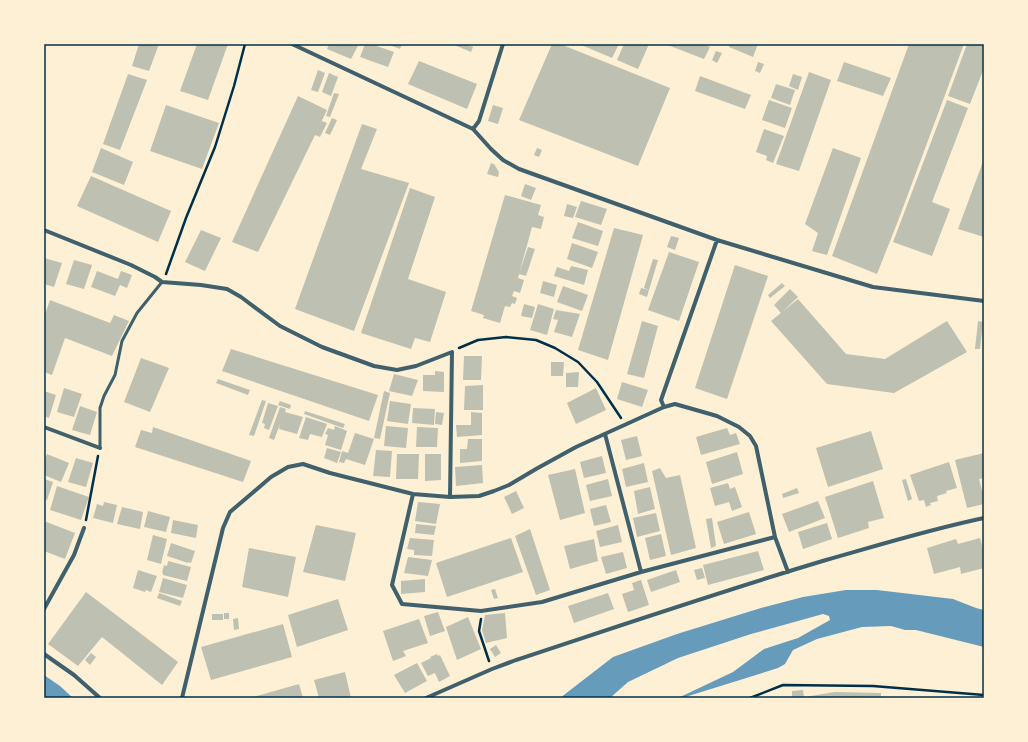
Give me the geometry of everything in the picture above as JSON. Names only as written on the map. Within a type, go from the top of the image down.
[{"type":"street","points":[[292,44],[472,129],[503,160],[519,169],[717,240],[873,287],[984,301]]},
{"type":"street","points":[[472,129],[479,121],[502,44]]},
{"type":"street","points":[[44,230],[132,265],[162,282],[227,289],[241,297],[280,326],[322,347],[374,366],[397,370],[416,366],[452,352],[450,497]]},
{"type":"street","points":[[664,407],[662,400],[717,240]]},
{"type":"street","points":[[182,698],[223,528],[230,512],[271,477],[288,467],[303,464],[330,473],[413,494],[450,497],[479,496],[509,485],[576,447],[664,407],[675,404],[717,416],[739,427],[750,436],[756,446],[775,537],[788,572]]},
{"type":"street","points":[[44,427],[100,448]]},
{"type":"street","points":[[605,434],[641,572]]},
{"type":"street","points":[[413,494],[392,585],[402,604],[481,611],[542,602],[641,572],[775,537]]},
{"type":"street","points":[[426,698],[492,668],[788,572],[896,540],[984,518]]},
{"type":"street","points":[[44,609],[74,555],[84,528]]},
{"type":"street","points":[[44,654],[74,675],[100,698]]},
{"type":"lane","points":[[100,448],[100,408],[104,396],[115,375],[122,341],[137,313],[162,282]]},
{"type":"path","points":[[162,282],[215,147],[245,44]]},
{"type":"path","points":[[452,352],[478,340],[506,337],[536,340],[556,348],[578,362],[597,382],[625,425]]},
{"type":"path","points":[[84,528],[100,448]]},
{"type":"path","points":[[481,611],[479,631],[492,668]]},
{"type":"path","points":[[750,698],[783,685],[872,686],[984,695]]},
{"type":"water","points":[[846,590],[877,590],[953,599],[984,610],[984,647],[916,630],[905,630],[891,626],[862,627],[817,639],[793,650],[785,664],[778,668],[678,698],[733,672],[764,649],[798,638],[830,620],[829,616],[823,614],[751,634],[678,658],[628,682],[610,698],[560,698],[613,657],[677,634],[761,608],[803,597]]},
{"type":"water","points":[[44,675],[60,686],[73,698],[44,698]]},
{"type":"building","points":[[139,44],[159,44],[149,71],[132,66]]},
{"type":"building","points":[[197,44],[228,44],[208,100],[180,91]]},
{"type":"building","points":[[329,44],[359,44],[351,59],[327,49]]},
{"type":"building","points":[[365,44],[371,44],[394,52],[388,67],[360,57]]},
{"type":"building","points":[[387,44],[402,44],[400,49]]},
{"type":"building","points":[[452,44],[465,44],[473,47],[471,52]]},
{"type":"building","points":[[552,44],[560,44],[670,88],[638,166],[519,120]]},
{"type":"building","points":[[579,44],[619,44],[612,58]]},
{"type":"building","points":[[624,44],[649,44],[638,69],[617,60]]},
{"type":"building","points":[[665,44],[703,44],[710,47],[704,59]]},
{"type":"building","points":[[730,44],[758,44],[753,57],[729,47]]},
{"type":"building","points":[[909,44],[964,44],[877,274],[832,256]]},
{"type":"building","points":[[967,44],[984,44],[984,68],[970,104],[948,96]]},
{"type":"building","points":[[716,51],[722,53],[717,63],[712,60]]},
{"type":"building","points":[[419,61],[477,84],[467,109],[408,84]]},
{"type":"building","points":[[758,62],[764,64],[760,73],[755,71]]},
{"type":"building","points":[[844,62],[891,78],[883,96],[837,81]]},
{"type":"building","points":[[318,70],[325,73],[318,92],[311,90]]},
{"type":"building","points":[[809,72],[831,80],[799,171],[776,164]]},
{"type":"building","points":[[329,73],[338,77],[331,96],[322,92]]},
{"type":"building","points":[[128,74],[147,80],[120,150],[103,144]]},
{"type":"building","points":[[793,74],[802,77],[798,90],[789,86]]},
{"type":"building","points":[[700,76],[751,95],[745,109],[695,91]]},
{"type":"building","points":[[776,84],[795,90],[790,105],[771,98]]},
{"type":"building","points":[[334,93],[339,94],[330,117],[326,116]]},
{"type":"building","points":[[298,96],[327,110],[318,129],[322,121],[327,123],[320,137],[315,135],[258,252],[232,242]]},
{"type":"building","points":[[769,100],[792,108],[785,128],[762,120]]},
{"type":"building","points":[[947,100],[968,108],[932,202],[950,209],[932,256],[893,242]]},
{"type":"building","points":[[166,105],[219,123],[202,169],[150,151]]},
{"type":"building","points":[[493,105],[503,108],[498,124],[488,121]]},
{"type":"building","points":[[332,118],[337,120],[330,135],[325,133]]},
{"type":"building","points":[[362,124],[377,129],[361,169],[409,183],[354,331],[295,309]]},
{"type":"building","points":[[764,129],[784,136],[773,163],[766,160],[767,156],[756,152]]},
{"type":"building","points":[[101,148],[133,162],[124,185],[92,172]]},
{"type":"building","points":[[537,148],[542,150],[539,157],[534,155]]},
{"type":"building","points":[[833,148],[861,158],[827,255],[812,251],[818,233],[805,224]]},
{"type":"building","points":[[984,159],[984,237],[958,229]]},
{"type":"building","points":[[491,163],[494,164],[499,172],[498,177],[487,174]]},
{"type":"building","points":[[91,176],[171,211],[158,242],[77,206]]},
{"type":"building","points":[[525,184],[536,188],[531,200],[521,196]]},
{"type":"building","points":[[410,188],[435,197],[408,279],[446,292],[430,342],[415,338],[411,349],[361,333]]},
{"type":"building","points":[[505,195],[541,205],[538,215],[544,217],[541,229],[532,227],[518,278],[524,280],[520,293],[514,291],[512,296],[517,298],[515,304],[512,303],[510,307],[505,306],[500,323],[483,318],[484,315],[471,311]]},
{"type":"building","points":[[581,201],[607,209],[601,225],[575,217]]},
{"type":"building","points":[[567,204],[577,207],[573,218],[564,216]]},
{"type":"building","points":[[578,222],[603,231],[598,246],[572,238]]},
{"type":"building","points":[[614,228],[643,235],[608,360],[578,350]]},
{"type":"building","points":[[201,230],[221,238],[205,271],[185,262]]},
{"type":"building","points":[[671,236],[679,238],[675,250],[667,247]]},
{"type":"building","points":[[572,243],[598,252],[592,268],[567,259]]},
{"type":"building","points":[[528,247],[535,249],[526,276],[519,274]]},
{"type":"building","points":[[669,252],[699,262],[679,321],[648,310]]},
{"type":"building","points":[[44,258],[62,263],[54,287],[44,284]]},
{"type":"building","points":[[653,259],[658,260],[649,290],[644,288]]},
{"type":"building","points":[[74,260],[92,265],[84,289],[66,284]]},
{"type":"building","points":[[735,265],[768,276],[727,399],[695,388]]},
{"type":"building","points":[[571,266],[588,270],[584,285],[554,276],[557,267],[569,271]]},
{"type":"building","points":[[97,271],[118,279],[121,271],[132,275],[127,288],[120,285],[115,296],[91,287]]},
{"type":"building","points":[[543,281],[557,285],[554,297],[540,293]]},
{"type":"building","points":[[782,283],[785,286],[770,298],[768,295]]},
{"type":"building","points":[[563,286],[588,295],[582,311],[557,302]]},
{"type":"building","points":[[641,288],[649,290],[647,297],[639,294]]},
{"type":"building","points":[[790,289],[798,297],[781,313],[774,305]]},
{"type":"building","points":[[798,299],[846,354],[885,359],[947,321],[967,352],[894,393],[827,384],[771,321]]},
{"type":"building","points":[[50,300],[110,323],[114,315],[129,321],[112,356],[65,338],[52,375],[44,372],[44,317]]},
{"type":"building","points":[[524,304],[535,307],[532,318],[521,316]]},
{"type":"building","points":[[538,304],[554,309],[547,335],[530,330]]},
{"type":"building","points":[[556,310],[580,314],[572,337],[554,332],[558,320],[553,319]]},
{"type":"building","points":[[642,321],[658,326],[644,378],[627,374]]},
{"type":"building","points":[[978,321],[983,322],[980,349],[975,349]]},
{"type":"building","points":[[231,349],[378,395],[369,421],[222,371]]},
{"type":"building","points":[[464,356],[482,356],[481,380],[463,380]]},
{"type":"building","points":[[141,358],[169,368],[150,412],[124,402]]},
{"type":"building","points":[[551,362],[564,362],[563,376],[551,376]]},
{"type":"building","points":[[435,371],[444,372],[444,392],[423,391],[423,375],[435,375]]},
{"type":"building","points":[[579,372],[578,387],[566,387],[566,373]]},
{"type":"building","points":[[394,374],[418,380],[412,396],[389,391]]},
{"type":"building","points":[[218,379],[250,390],[248,395],[216,383]]},
{"type":"building","points":[[622,382],[648,390],[642,407],[617,399]]},
{"type":"building","points":[[483,385],[483,410],[464,410],[465,386]]},
{"type":"building","points":[[64,388],[82,394],[74,417],[57,412]]},
{"type":"building","points":[[596,388],[606,410],[576,424],[567,403]]},
{"type":"building","points":[[44,391],[56,395],[49,418],[44,416]]},
{"type":"building","points":[[384,391],[390,393],[380,439],[374,438]]},
{"type":"building","points":[[262,400],[266,401],[254,436],[249,435]]},
{"type":"building","points":[[280,401],[291,405],[290,409],[278,405]]},
{"type":"building","points":[[390,401],[411,404],[408,424],[387,421]]},
{"type":"building","points":[[268,403],[278,406],[269,430],[264,428],[265,424],[262,423]]},
{"type":"building","points":[[80,406],[97,412],[90,435],[72,430]]},
{"type":"building","points":[[280,407],[286,409],[285,412],[303,417],[297,434],[279,429],[280,424],[274,440],[269,438]]},
{"type":"building","points":[[413,408],[435,409],[434,425],[412,423]]},
{"type":"building","points":[[305,411],[345,424],[343,428],[304,414]]},
{"type":"building","points":[[436,412],[444,413],[442,425],[435,424]]},
{"type":"building","points":[[471,412],[482,413],[482,435],[457,437],[456,425],[471,425]]},
{"type":"building","points":[[306,417],[327,424],[322,437],[310,434],[308,440],[299,438]]},
{"type":"building","points":[[335,426],[347,431],[341,450],[325,445],[328,435],[325,434],[328,428],[334,430]]},
{"type":"building","points":[[386,426],[408,428],[406,448],[384,446]]},
{"type":"building","points":[[153,427],[251,461],[243,482],[135,447],[141,430],[152,433]]},
{"type":"building","points":[[417,427],[438,428],[437,447],[416,447]]},
{"type":"building","points":[[727,428],[730,435],[736,433],[740,444],[701,455],[696,437]]},
{"type":"building","points":[[871,431],[883,469],[828,487],[816,448]]},
{"type":"building","points":[[355,433],[374,439],[365,465],[346,459],[344,463],[339,462],[342,451],[348,453]]},
{"type":"building","points":[[637,436],[642,456],[626,460],[621,440]]},
{"type":"building","points":[[468,439],[482,439],[482,461],[460,463],[460,449],[467,449]]},
{"type":"building","points":[[327,448],[341,452],[337,463],[324,458]]},
{"type":"building","points":[[376,450],[392,451],[390,477],[373,476]]},
{"type":"building","points":[[737,452],[743,474],[712,484],[706,462]]},
{"type":"building","points":[[984,453],[984,478],[979,479],[984,504],[967,508],[955,460]]},
{"type":"building","points":[[47,454],[69,463],[61,482],[44,475],[44,461]]},
{"type":"building","points":[[397,454],[419,454],[418,479],[396,479]]},
{"type":"building","points":[[425,454],[441,454],[441,480],[425,481]]},
{"type":"building","points":[[602,456],[606,473],[584,478],[580,462]]},
{"type":"building","points":[[76,458],[93,463],[86,487],[68,482]]},
{"type":"building","points":[[949,462],[957,488],[946,491],[947,493],[937,496],[938,501],[930,503],[931,505],[926,507],[924,500],[919,501],[910,475]]},
{"type":"building","points":[[644,463],[648,482],[626,487],[622,469]]},
{"type":"building","points":[[482,465],[483,483],[456,486],[455,467]]},
{"type":"building","points":[[660,468],[666,478],[680,475],[696,548],[671,555],[652,471]]},
{"type":"building","points":[[575,469],[585,513],[560,520],[548,475]]},
{"type":"building","points":[[44,479],[53,482],[47,500],[44,499]]},
{"type":"building","points":[[608,479],[612,496],[590,501],[586,485]]},
{"type":"building","points":[[906,479],[912,499],[908,501],[902,480]]},
{"type":"building","points":[[873,481],[884,518],[868,522],[869,528],[838,538],[825,497]]},
{"type":"building","points":[[728,483],[730,489],[735,487],[742,507],[732,511],[729,502],[715,506],[710,488]]},
{"type":"building","points":[[57,486],[89,497],[81,520],[50,510]]},
{"type":"building","points":[[650,487],[655,509],[638,514],[634,491]]},
{"type":"building","points":[[797,488],[799,493],[783,498],[782,494]]},
{"type":"building","points":[[516,491],[524,508],[512,514],[504,497]]},
{"type":"building","points":[[818,501],[825,518],[789,532],[782,514]]},
{"type":"building","points":[[104,502],[117,505],[113,523],[93,518],[97,504],[103,506]]},
{"type":"building","points":[[418,502],[440,504],[436,524],[415,521]]},
{"type":"building","points":[[606,505],[611,522],[594,526],[590,509]]},
{"type":"building","points":[[122,507],[143,512],[140,529],[117,524]]},
{"type":"building","points":[[148,511],[170,517],[166,532],[144,527]]},
{"type":"building","points":[[749,512],[756,534],[724,544],[717,522]]},
{"type":"building","points":[[656,513],[660,531],[637,537],[633,518]]},
{"type":"building","points":[[712,518],[716,546],[711,548],[706,519]]},
{"type":"building","points":[[173,520],[198,525],[196,538],[171,533]]},
{"type":"building","points":[[44,521],[75,533],[65,559],[44,551]]},
{"type":"building","points":[[827,523],[832,539],[803,549],[798,532]]},
{"type":"building","points":[[416,524],[436,526],[434,535],[415,533]]},
{"type":"building","points":[[316,525],[356,533],[345,581],[303,572]]},
{"type":"building","points":[[618,525],[622,542],[600,547],[596,531]]},
{"type":"building","points":[[530,529],[550,590],[536,595],[515,536]]},
{"type":"building","points":[[661,534],[666,556],[650,560],[645,538]]},
{"type":"building","points":[[153,535],[167,539],[161,564],[147,560]]},
{"type":"building","points":[[410,538],[434,540],[432,556],[414,555],[414,550],[407,549]]},
{"type":"building","points":[[511,538],[523,572],[447,597],[436,563]]},
{"type":"building","points":[[980,538],[984,553],[984,568],[961,574],[960,567],[934,574],[927,548],[956,539],[958,544]]},
{"type":"building","points":[[594,539],[598,561],[570,569],[564,546]]},
{"type":"building","points":[[171,543],[195,551],[191,563],[167,556]]},
{"type":"building","points":[[249,548],[296,557],[288,597],[242,587]]},
{"type":"building","points":[[758,551],[764,570],[708,585],[703,565]]},
{"type":"building","points":[[623,552],[627,568],[606,574],[601,557]]},
{"type":"building","points":[[408,557],[432,560],[428,576],[404,573]]},
{"type":"building","points":[[168,561],[191,567],[187,581],[163,575],[164,565],[167,566]]},
{"type":"building","points":[[702,568],[705,578],[697,580],[694,570]]},
{"type":"building","points":[[138,570],[157,576],[151,592],[146,590],[145,592],[133,588]]},
{"type":"building","points":[[676,570],[680,582],[651,592],[647,580]]},
{"type":"building","points":[[163,578],[187,585],[183,598],[159,592]]},
{"type":"building","points":[[425,579],[425,592],[401,594],[401,581]]},
{"type":"building","points":[[641,580],[649,605],[628,612],[622,594],[634,590],[632,583]]},
{"type":"building","points":[[495,589],[498,598],[494,599],[491,590]]},
{"type":"building","points":[[86,592],[178,662],[162,685],[102,637],[78,666],[48,644]]},
{"type":"building","points":[[159,593],[182,601],[180,606],[157,598]]},
{"type":"building","points":[[608,593],[614,609],[574,623],[568,606]]},
{"type":"building","points":[[338,599],[348,630],[297,647],[288,615]]},
{"type":"building","points":[[438,612],[445,631],[430,636],[424,616]]},
{"type":"building","points":[[224,613],[229,613],[229,619],[224,619]]},
{"type":"building","points":[[505,613],[507,638],[486,643],[482,630],[485,615]]},
{"type":"building","points":[[212,614],[223,614],[223,620],[212,620]]},
{"type":"building","points":[[468,617],[481,649],[457,660],[446,627]]},
{"type":"building","points":[[238,618],[239,629],[234,630],[233,619]]},
{"type":"building","points":[[419,619],[428,643],[403,651],[406,656],[393,661],[383,631]]},
{"type":"building","points":[[283,624],[292,657],[211,680],[201,647]]},
{"type":"building","points":[[496,645],[501,653],[495,657],[490,649]]},
{"type":"building","points":[[91,653],[96,657],[90,665],[85,660]]},
{"type":"building","points":[[437,654],[438,656],[440,655],[450,676],[439,682],[435,673],[428,676],[421,663]]},
{"type":"building","points":[[417,663],[427,681],[405,693],[394,675]]},
{"type":"building","points":[[345,672],[351,698],[319,698],[314,680]]},
{"type":"building","points":[[299,684],[303,698],[250,698]]},
{"type":"building","points":[[803,690],[804,697],[835,692],[881,693],[881,698],[792,698],[792,691]]}]
